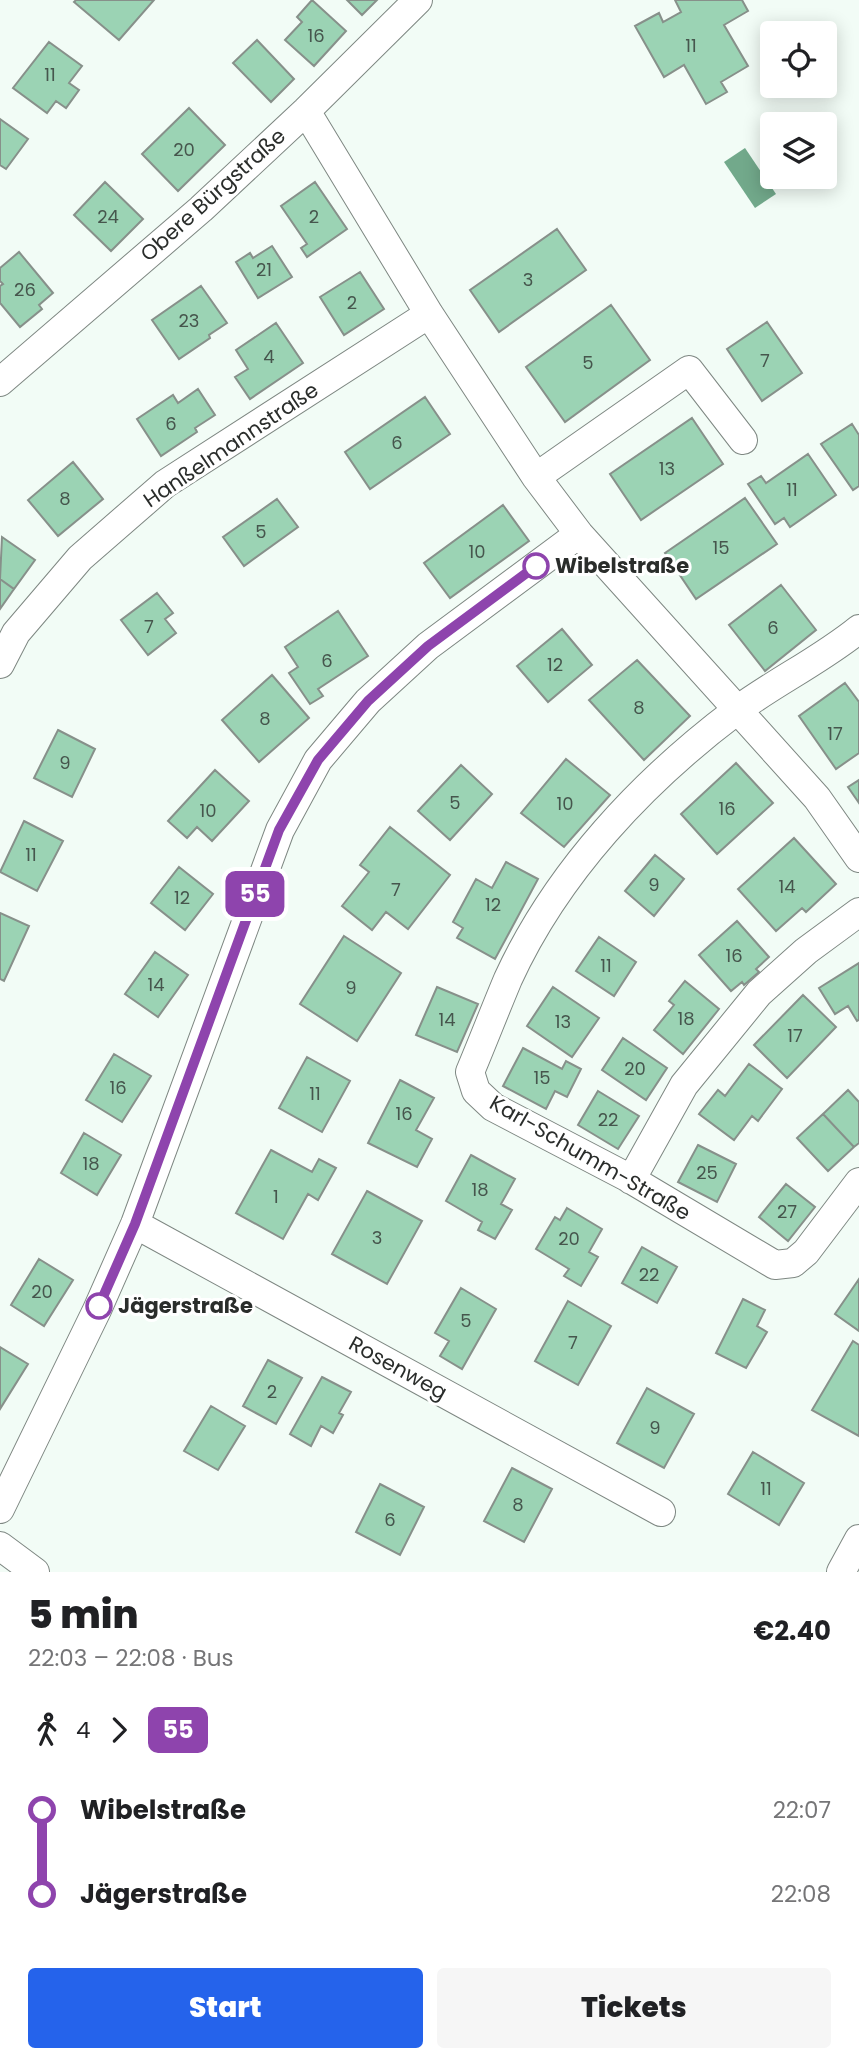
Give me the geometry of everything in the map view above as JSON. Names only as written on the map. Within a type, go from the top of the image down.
[{"type":"street","name":"Obere Bürgstraße","points":[[0,382],[201,209],[306,111],[418,0]]},
{"type":"street","points":[[306,111],[429,314],[536,477],[579,534],[817,798],[859,858]]},
{"type":"street","name":"Hanßelmannstraße","points":[[0,664],[16,633],[80,558],[165,485],[429,314]]},
{"type":"street","points":[[536,477],[689,370],[743,440]]},
{"type":"street","points":[[0,1509],[97,1310],[135,1224],[279,830],[318,760],[368,701],[428,646],[579,534]]},
{"type":"street","name":"Karl-Schumm-Straße","points":[[859,629],[737,711],[649,783],[599,836],[543,916],[509,977],[470,1072],[477,1091],[493,1107],[631,1180],[775,1265],[793,1263],[806,1252],[859,1182]]},
{"type":"street","points":[[631,1180],[684,1085],[759,993],[806,951],[859,912]]},
{"type":"street","name":"Rosenweg","points":[[135,1224],[661,1512]]},
{"type":"street","points":[[841,1572],[859,1539]]},
{"type":"street","points":[[0,1546],[35,1572]]},
{"type":"shaded area","points":[[745,148],[760,170],[760,189],[773,189],[776,194],[755,208],[724,162]]},
{"type":"building","points":[[154,0],[119,40],[74,2]]},
{"type":"building","points":[[312,0],[346,31],[314,66],[285,40],[302,22],[297,17]]},
{"type":"building","points":[[347,0],[377,0],[362,15]]},
{"type":"building","points":[[675,0],[742,0],[748,11],[724,25],[748,66],[721,82],[727,92],[706,104],[684,65],[664,77],[635,26],[659,13],[663,22],[681,12]]},
{"type":"building","points":[[257,40],[294,79],[271,102],[233,63]]},
{"type":"building","points":[[49,42],[82,66],[69,83],[79,90],[66,108],[56,101],[47,113],[13,88]]},
{"type":"building","points":[[189,108],[225,145],[178,191],[142,154]]},
{"type":"building","points":[[0,119],[28,139],[6,169],[0,165]]},
{"type":"building","points":[[105,182],[143,219],[111,251],[74,215]]},
{"type":"building","points":[[315,182],[347,229],[307,257],[301,248],[307,244],[281,206]]},
{"type":"building","points":[[557,229],[586,270],[499,332],[470,290]]},
{"type":"building","points":[[272,246],[292,277],[258,298],[236,262],[250,253],[253,258]]},
{"type":"building","points":[[19,252],[53,293],[39,305],[42,309],[20,327],[0,303],[0,286],[3,284],[0,281],[0,268]]},
{"type":"building","points":[[360,272],[384,309],[344,335],[320,297]]},
{"type":"building","points":[[201,286],[227,323],[179,359],[152,320]]},
{"type":"building","points":[[611,305],[650,360],[565,422],[526,367]]},
{"type":"building","points":[[767,322],[802,373],[762,401],[727,349]]},
{"type":"building","points":[[276,323],[303,363],[250,399],[235,377],[248,369],[236,350]]},
{"type":"building","points":[[198,389],[215,415],[195,428],[197,432],[161,456],[137,419],[173,395],[178,403]]},
{"type":"building","points":[[425,397],[450,434],[370,489],[345,452]]},
{"type":"building","points":[[692,418],[723,464],[641,520],[610,474]]},
{"type":"building","points":[[852,424],[859,435],[859,486],[853,490],[821,444]]},
{"type":"building","points":[[808,454],[836,495],[790,527],[784,518],[775,524],[748,484],[761,476],[766,483]]},
{"type":"building","points":[[73,462],[103,499],[58,536],[28,500]]},
{"type":"building","points":[[745,498],[777,544],[696,599],[665,553]]},
{"type":"building","points":[[277,499],[298,527],[244,566],[223,537]]},
{"type":"building","points":[[503,505],[529,541],[450,598],[424,563]]},
{"type":"building","points":[[2,537],[35,560],[14,589],[0,579]]},
{"type":"building","points":[[0,579],[14,589],[0,609]]},
{"type":"building","points":[[781,585],[816,630],[765,671],[729,625]]},
{"type":"building","points":[[157,593],[173,613],[165,619],[176,633],[148,655],[121,620]]},
{"type":"building","points":[[338,611],[368,656],[318,689],[323,696],[310,704],[289,673],[298,667],[285,647]]},
{"type":"building","points":[[562,629],[592,665],[548,702],[517,666]]},
{"type":"building","points":[[637,660],[690,716],[644,760],[589,700]]},
{"type":"building","points":[[272,675],[309,718],[259,762],[222,720]]},
{"type":"building","points":[[845,683],[859,702],[859,753],[836,769],[799,716]]},
{"type":"building","points":[[58,730],[95,749],[72,797],[34,778]]},
{"type":"building","points":[[566,759],[610,795],[564,847],[521,813]]},
{"type":"building","points":[[736,763],[773,803],[717,854],[681,814]]},
{"type":"building","points":[[461,765],[492,794],[450,840],[418,811]]},
{"type":"building","points":[[215,770],[249,801],[212,841],[197,827],[187,838],[168,821]]},
{"type":"building","points":[[859,780],[859,803],[848,787]]},
{"type":"building","points":[[24,821],[63,841],[37,891],[0,872]]},
{"type":"building","points":[[390,827],[450,875],[408,929],[386,912],[372,930],[342,906],[369,872],[360,865]]},
{"type":"building","points":[[794,838],[836,884],[806,912],[802,908],[776,931],[738,889]]},
{"type":"building","points":[[655,855],[684,879],[654,916],[625,891]]},
{"type":"building","points":[[506,862],[538,879],[495,959],[457,938],[463,928],[453,922],[476,879],[492,888]]},
{"type":"building","points":[[179,867],[213,894],[185,930],[151,903]]},
{"type":"building","points":[[0,913],[29,926],[4,981],[0,979]]},
{"type":"building","points":[[737,921],[769,957],[756,969],[759,972],[744,985],[742,982],[731,991],[699,955]]},
{"type":"building","points":[[344,936],[401,973],[357,1041],[300,1004]]},
{"type":"building","points":[[599,937],[636,962],[614,996],[576,971]]},
{"type":"building","points":[[155,952],[188,975],[158,1017],[125,994]]},
{"type":"building","points":[[859,963],[857,1021],[848,1006],[835,1014],[819,988]]},
{"type":"building","points":[[685,981],[719,1009],[683,1054],[654,1030],[674,1005],[669,1001]]},
{"type":"building","points":[[437,987],[478,1004],[457,1052],[416,1035]]},
{"type":"building","points":[[553,987],[599,1018],[572,1057],[527,1026]]},
{"type":"building","points":[[803,995],[836,1027],[787,1078],[754,1045]]},
{"type":"building","points":[[623,1038],[667,1068],[646,1100],[602,1070]]},
{"type":"building","points":[[523,1048],[562,1069],[566,1061],[581,1069],[567,1097],[555,1091],[546,1109],[503,1086]]},
{"type":"building","points":[[114,1054],[151,1076],[122,1122],[86,1100]]},
{"type":"building","points":[[307,1057],[350,1081],[322,1132],[279,1108]]},
{"type":"building","points":[[749,1064],[782,1089],[758,1121],[752,1116],[734,1140],[699,1114],[718,1090],[725,1096]]},
{"type":"building","points":[[400,1080],[434,1098],[416,1130],[432,1139],[417,1167],[368,1143]]},
{"type":"building","points":[[848,1090],[859,1102],[859,1143],[854,1147],[823,1114]]},
{"type":"building","points":[[598,1091],[639,1116],[618,1149],[578,1125]]},
{"type":"building","points":[[823,1114],[854,1147],[828,1171],[797,1138]]},
{"type":"building","points":[[84,1133],[121,1155],[97,1195],[61,1173]]},
{"type":"building","points":[[698,1145],[736,1164],[717,1202],[678,1182]]},
{"type":"building","points":[[271,1150],[312,1172],[319,1159],[336,1168],[318,1200],[308,1194],[283,1239],[236,1213]]},
{"type":"building","points":[[471,1155],[515,1179],[501,1204],[512,1210],[495,1239],[478,1230],[482,1222],[446,1201]]},
{"type":"building","points":[[786,1184],[815,1207],[788,1241],[759,1217]]},
{"type":"building","points":[[367,1191],[422,1221],[387,1284],[332,1254]]},
{"type":"building","points":[[567,1208],[602,1229],[589,1252],[598,1257],[581,1286],[564,1276],[569,1269],[536,1249],[555,1217],[560,1220]]},
{"type":"building","points":[[642,1247],[677,1267],[657,1303],[622,1283]]},
{"type":"building","points":[[39,1259],[73,1280],[44,1326],[11,1305]]},
{"type":"building","points":[[859,1279],[859,1331],[835,1314]]},
{"type":"building","points":[[461,1288],[496,1309],[462,1369],[440,1356],[449,1341],[435,1333]]},
{"type":"building","points":[[743,1299],[765,1310],[757,1326],[767,1332],[746,1368],[716,1353]]},
{"type":"building","points":[[568,1301],[611,1326],[578,1385],[535,1361]]},
{"type":"building","points":[[853,1341],[859,1345],[859,1436],[812,1410]]},
{"type":"building","points":[[0,1347],[28,1364],[0,1409]]},
{"type":"building","points":[[268,1360],[302,1378],[276,1424],[243,1406]]},
{"type":"building","points":[[322,1377],[351,1392],[339,1413],[343,1415],[333,1433],[321,1426],[311,1446],[290,1434]]},
{"type":"building","points":[[647,1388],[694,1414],[664,1468],[617,1443]]},
{"type":"building","points":[[211,1406],[245,1426],[218,1470],[184,1451]]},
{"type":"building","points":[[753,1452],[804,1483],[779,1525],[728,1494]]},
{"type":"building","points":[[512,1468],[552,1489],[524,1542],[484,1521]]},
{"type":"building","points":[[380,1484],[424,1507],[400,1555],[356,1532]]},
{"type":"bus line","name":"55","points":[[99,1306],[135,1224],[279,830],[318,760],[368,701],[428,646],[536,566]]},
{"type":"place","name":"Wibelstraße","points":[[536,566]]},
{"type":"place","name":"Jägerstraße","points":[[99,1306]]}]
